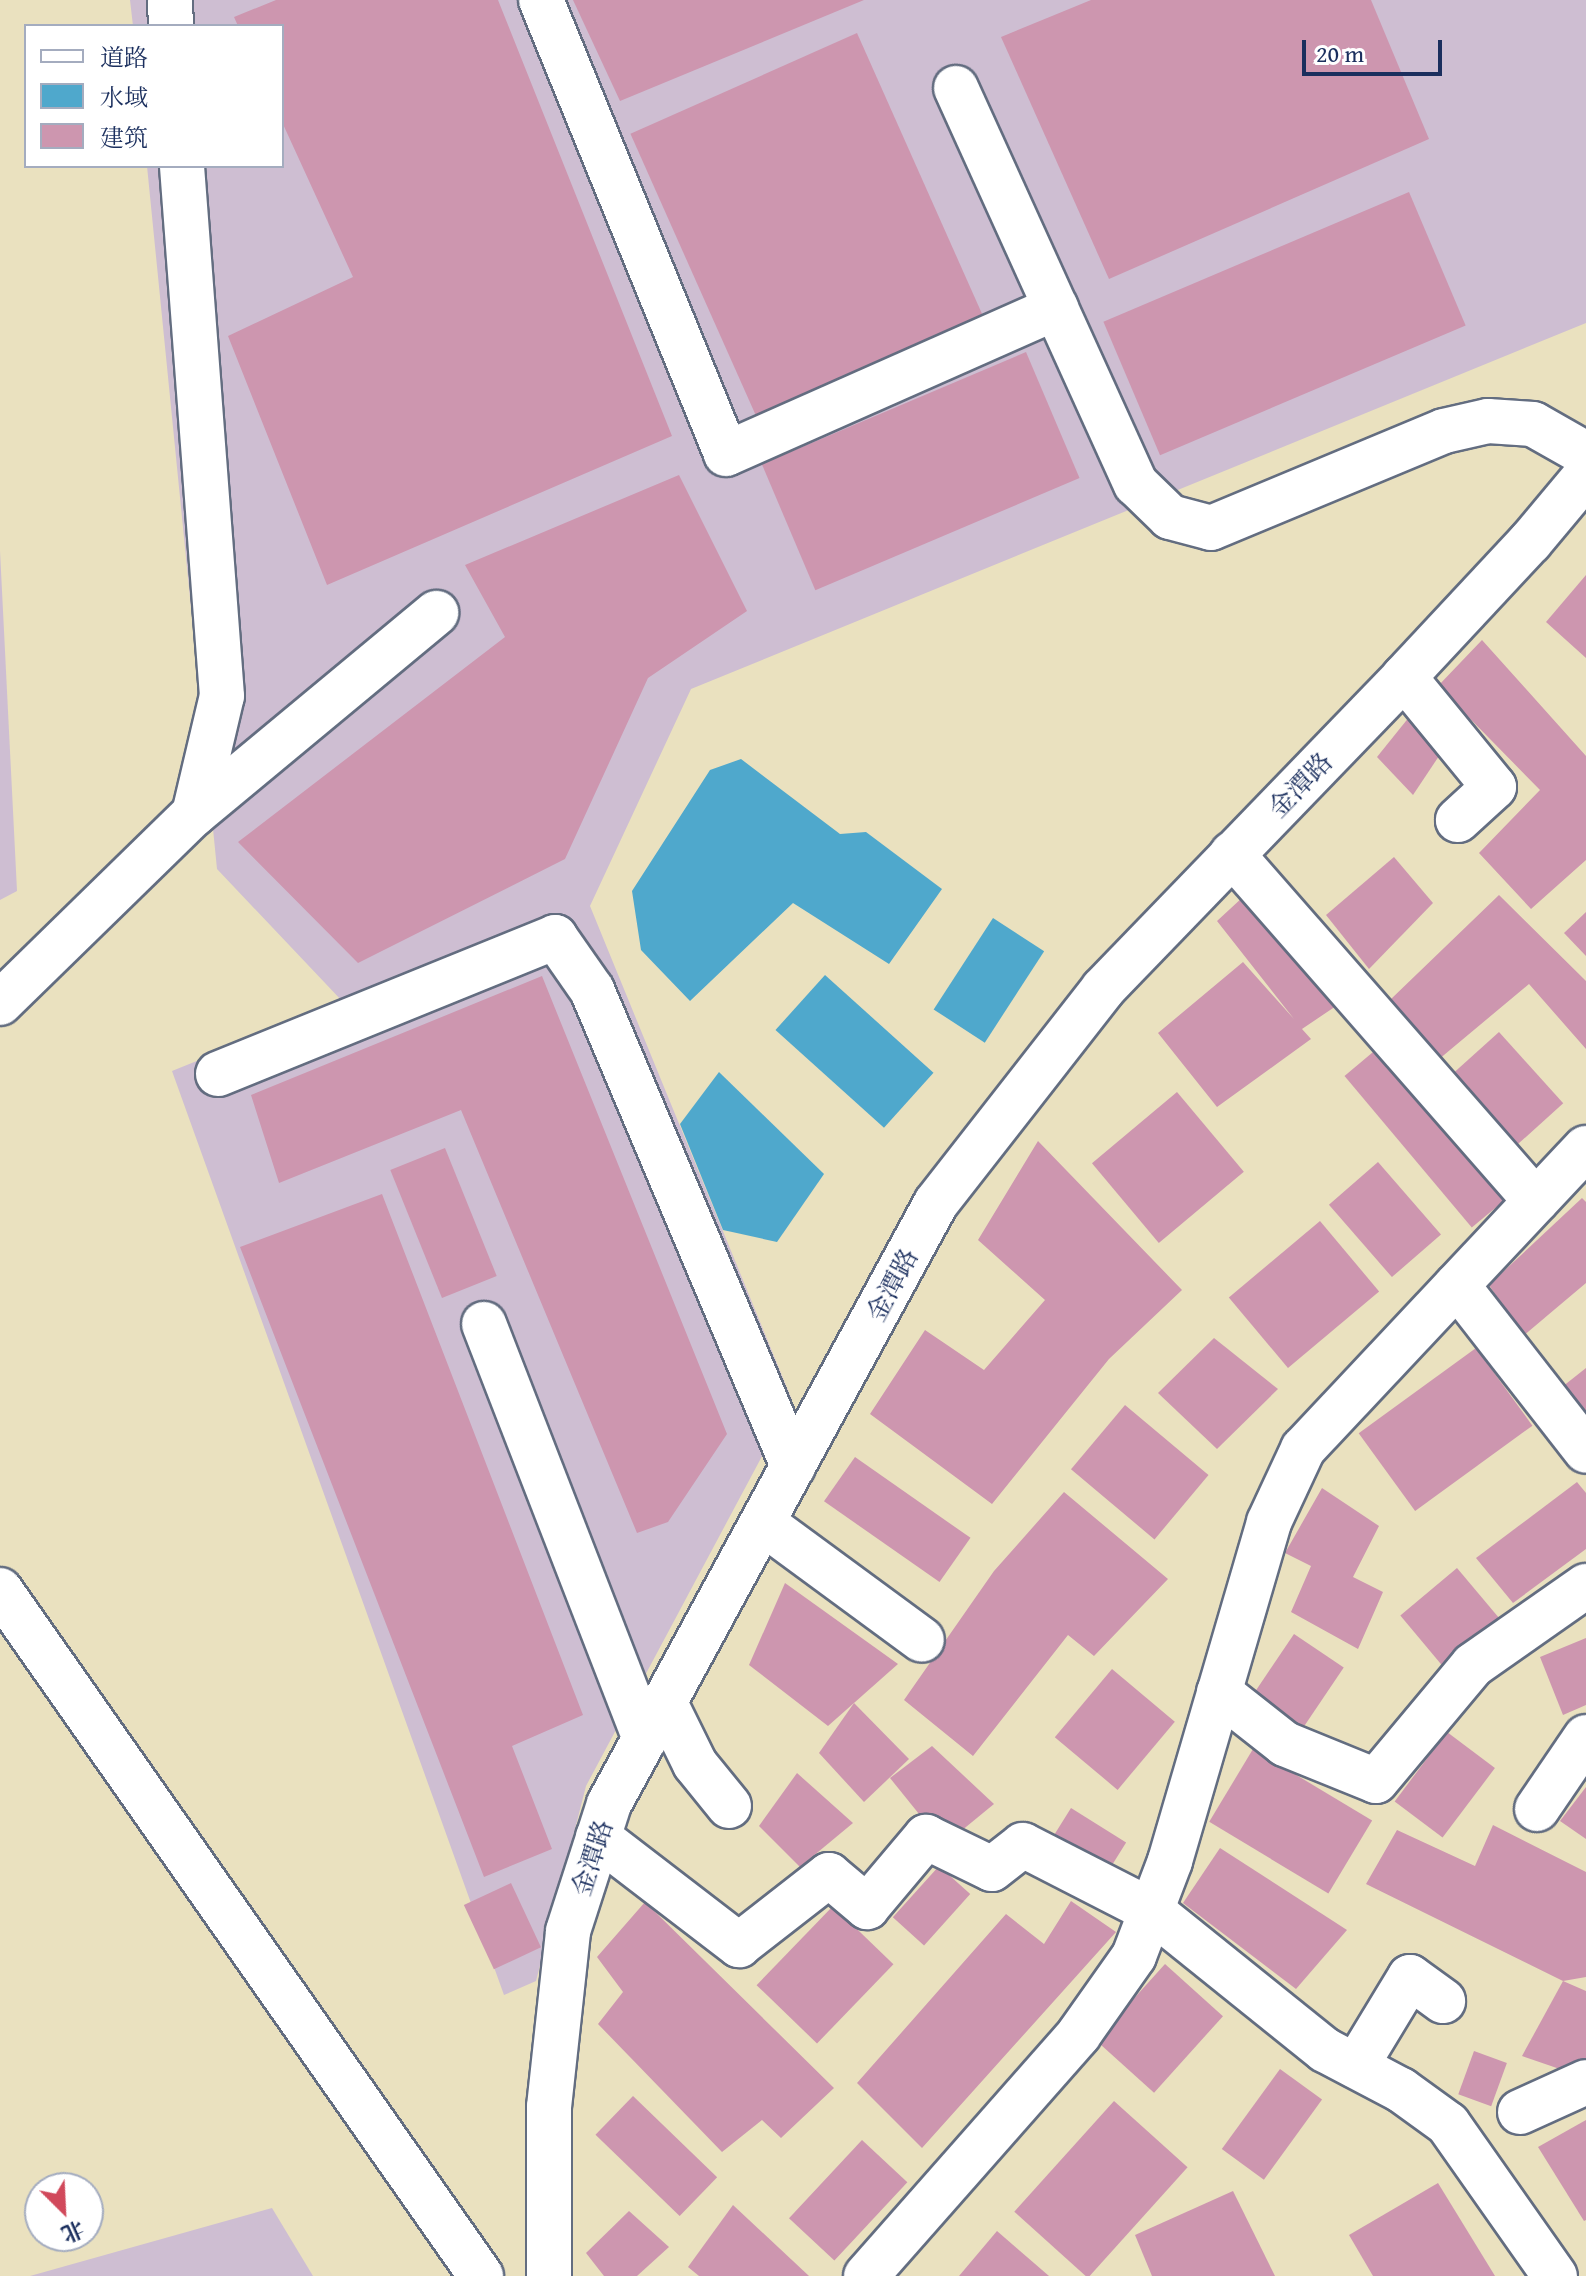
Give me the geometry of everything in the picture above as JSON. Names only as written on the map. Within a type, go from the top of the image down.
[{"type":"street","points":[[170,0],[171,24]]},
{"type":"street","points":[[541,0],[726,454],[1056,308]]},
{"type":"street","points":[[956,88],[1136,484],[1170,517],[1211,528],[1444,431],[1488,421],[1533,424],[1586,454]]},
{"type":"street","points":[[182,168],[222,696],[194,814]]},
{"type":"street","name":"金潭路","points":[[549,2276],[549,2107],[568,1931],[609,1804],[936,1203],[1103,989],[1404,677],[1530,542],[1586,475]]},
{"type":"street","points":[[0,1003],[194,814],[436,613]]},
{"type":"street","points":[[1404,677],[1494,787],[1458,820]]},
{"type":"street","points":[[1232,854],[1536,1201]]},
{"type":"street","points":[[218,1074],[555,937],[592,990],[793,1466]]},
{"type":"street","points":[[866,2276],[1079,2034],[1134,1956],[1170,1861],[1269,1522],[1303,1449],[1536,1201],[1583,1157]]},
{"type":"street","points":[[1457,1285],[1586,1451]]},
{"type":"street","points":[[484,1324],[655,1721],[729,1806]]},
{"type":"street","points":[[763,1523],[922,1640]]},
{"type":"street","points":[[1219,1692],[1285,1744],[1376,1781],[1473,1665],[1586,1586]]},
{"type":"street","points":[[0,1590],[481,2276]]},
{"type":"street","points":[[1537,1809],[1586,1737]]},
{"type":"street","points":[[598,1837],[739,1945],[829,1875],[867,1907],[926,1837],[992,1869],[1023,1845],[1152,1911],[1325,2050],[1401,2090],[1448,2124],[1555,2276]]},
{"type":"street","points":[[1356,2066],[1410,1977],[1443,2001]]},
{"type":"street","points":[[1520,2112],[1586,2082]]},
{"type":"shaded area","points":[[130,0],[1586,0],[1586,323],[691,689],[590,906],[792,1400],[586,1786],[536,1981],[504,1995],[172,1071],[343,1002],[217,869],[147,168],[284,168],[284,24],[133,24]]},
{"type":"shaded area","points":[[0,551],[17,891],[0,900]]},
{"type":"shaded area","points":[[272,2208],[313,2276],[30,2276]]},
{"type":"water","points":[[741,759],[840,834],[866,832],[942,889],[889,964],[793,903],[690,1001],[641,950],[632,891],[710,770]]},
{"type":"water","points":[[993,918],[1044,951],[985,1043],[934,1009]]},
{"type":"water","points":[[825,975],[933,1073],[884,1128],[775,1030]]},
{"type":"water","points":[[719,1072],[824,1174],[777,1242],[723,1230],[680,1124]]},
{"type":"building","points":[[276,0],[498,0],[672,436],[327,585],[228,336],[353,277],[284,126],[284,24],[237,24],[234,17]]},
{"type":"building","points":[[573,0],[864,0],[620,101]]},
{"type":"building","points":[[1091,0],[1371,0],[1429,139],[1109,279],[1001,37]]},
{"type":"building","points":[[857,33],[988,326],[761,427],[630,134]]},
{"type":"building","points":[[1409,192],[1466,325],[1160,455],[1103,322]]},
{"type":"building","points":[[1026,352],[1080,478],[815,590],[762,464]]},
{"type":"building","points":[[679,475],[747,611],[648,678],[565,859],[358,963],[238,842],[505,637],[465,565]]},
{"type":"building","points":[[1586,575],[1586,658],[1546,622]]},
{"type":"building","points":[[1482,640],[1586,756],[1586,860],[1531,909],[1479,853],[1540,790],[1438,686]]},
{"type":"building","points":[[1414,711],[1447,744],[1413,795],[1377,757]]},
{"type":"building","points":[[1394,857],[1433,903],[1369,969],[1326,915]]},
{"type":"building","points":[[1499,895],[1586,981],[1586,1049],[1529,984],[1438,1060],[1390,1000]]},
{"type":"building","points":[[1243,897],[1339,1004],[1302,1029],[1311,1039],[1217,1107],[1158,1033],[1243,962],[1294,1019],[1217,921]]},
{"type":"building","points":[[1586,912],[1586,956],[1564,933]]},
{"type":"building","points":[[542,976],[727,1434],[668,1522],[637,1533],[461,1110],[279,1183],[251,1095]]},
{"type":"building","points":[[1499,1032],[1563,1103],[1517,1145],[1453,1073]]},
{"type":"building","points":[[1379,1047],[1506,1199],[1472,1228],[1345,1076]]},
{"type":"building","points":[[1177,1092],[1244,1172],[1159,1243],[1092,1163]]},
{"type":"building","points":[[1038,1141],[1182,1290],[1109,1359],[992,1504],[870,1414],[925,1330],[984,1370],[1045,1300],[978,1240]]},
{"type":"building","points":[[445,1148],[497,1276],[442,1298],[390,1170]]},
{"type":"building","points":[[1378,1162],[1441,1234],[1392,1277],[1329,1205]]},
{"type":"building","points":[[382,1194],[583,1715],[512,1746],[552,1849],[484,1877],[240,1247]]},
{"type":"building","points":[[1582,1198],[1586,1202],[1586,1283],[1523,1336],[1489,1285]]},
{"type":"building","points":[[1320,1221],[1379,1291],[1288,1368],[1229,1297]]},
{"type":"building","points":[[1214,1338],[1278,1389],[1217,1449],[1158,1393]]},
{"type":"building","points":[[1476,1348],[1532,1426],[1415,1511],[1359,1433]]},
{"type":"building","points":[[1586,1368],[1586,1416],[1562,1387]]},
{"type":"building","points":[[1125,1405],[1208,1475],[1155,1539],[1071,1469]]},
{"type":"building","points":[[855,1457],[971,1538],[940,1582],[824,1501]]},
{"type":"building","points":[[1577,1482],[1586,1493],[1586,1549],[1513,1603],[1476,1558]]},
{"type":"building","points":[[1322,1488],[1379,1526],[1353,1577],[1383,1592],[1358,1649],[1291,1612],[1311,1566],[1285,1553]]},
{"type":"building","points":[[1064,1492],[1168,1579],[1094,1656],[1068,1635],[973,1756],[904,1700],[994,1571]]},
{"type":"building","points":[[1457,1568],[1501,1621],[1445,1668],[1400,1616]]},
{"type":"building","points":[[785,1583],[898,1664],[828,1726],[749,1665]]},
{"type":"building","points":[[1294,1634],[1344,1668],[1301,1731],[1252,1697]]},
{"type":"building","points":[[1586,1638],[1586,1705],[1563,1715],[1540,1657]]},
{"type":"building","points":[[1112,1669],[1175,1722],[1118,1790],[1055,1737]]},
{"type":"building","points":[[854,1703],[909,1759],[864,1802],[819,1753]]},
{"type":"building","points":[[1447,1732],[1495,1768],[1443,1838],[1395,1801]]},
{"type":"building","points":[[932,1746],[994,1804],[944,1845],[890,1778]]},
{"type":"building","points":[[1253,1749],[1372,1821],[1328,1893],[1209,1822]]},
{"type":"building","points":[[797,1773],[853,1823],[800,1867],[759,1826]]},
{"type":"building","points":[[1586,1787],[1586,1839],[1560,1821]]},
{"type":"building","points":[[1071,1808],[1126,1842],[1108,1872],[1052,1838]]},
{"type":"building","points":[[1493,1825],[1586,1872],[1586,1977],[1563,1981],[1366,1884],[1397,1830],[1475,1866]]},
{"type":"building","points":[[1220,1848],[1347,1930],[1296,1989],[1183,1903]]},
{"type":"building","points":[[939,1866],[970,1894],[924,1945],[893,1917]]},
{"type":"building","points":[[511,1883],[541,1947],[494,1969],[464,1905]]},
{"type":"building","points":[[1071,1901],[1116,1932],[922,2148],[857,2083],[1006,1914],[1044,1944]]},
{"type":"building","points":[[645,1902],[834,2088],[781,2138],[762,2120],[722,2152],[598,2024],[623,1992],[597,1957]]},
{"type":"building","points":[[833,1906],[893,1964],[817,2043],[757,1985]]},
{"type":"building","points":[[1165,1964],[1223,2016],[1154,2093],[1096,2041]]},
{"type":"building","points":[[1563,1981],[1586,1991],[1586,2078],[1522,2056]]},
{"type":"building","points":[[1474,2051],[1507,2063],[1491,2106],[1458,2094]]},
{"type":"building","points":[[1280,2069],[1322,2100],[1264,2180],[1222,2149]]},
{"type":"building","points":[[633,2096],[717,2177],[680,2216],[595,2135]]},
{"type":"building","points":[[1114,2101],[1188,2167],[1090,2276],[1086,2276],[1014,2212]]},
{"type":"building","points":[[1586,2120],[1586,2220],[1584,2221],[1538,2147]]},
{"type":"building","points":[[862,2140],[907,2182],[834,2261],[789,2218]]},
{"type":"building","points":[[1438,2183],[1495,2276],[1373,2276],[1349,2235]]},
{"type":"building","points":[[1233,2191],[1275,2276],[1152,2276],[1135,2235]]},
{"type":"building","points":[[733,2205],[809,2276],[699,2276],[688,2267]]},
{"type":"building","points":[[629,2211],[669,2247],[637,2276],[604,2276],[586,2253]]},
{"type":"building","points":[[997,2231],[1049,2276],[959,2276]]}]
